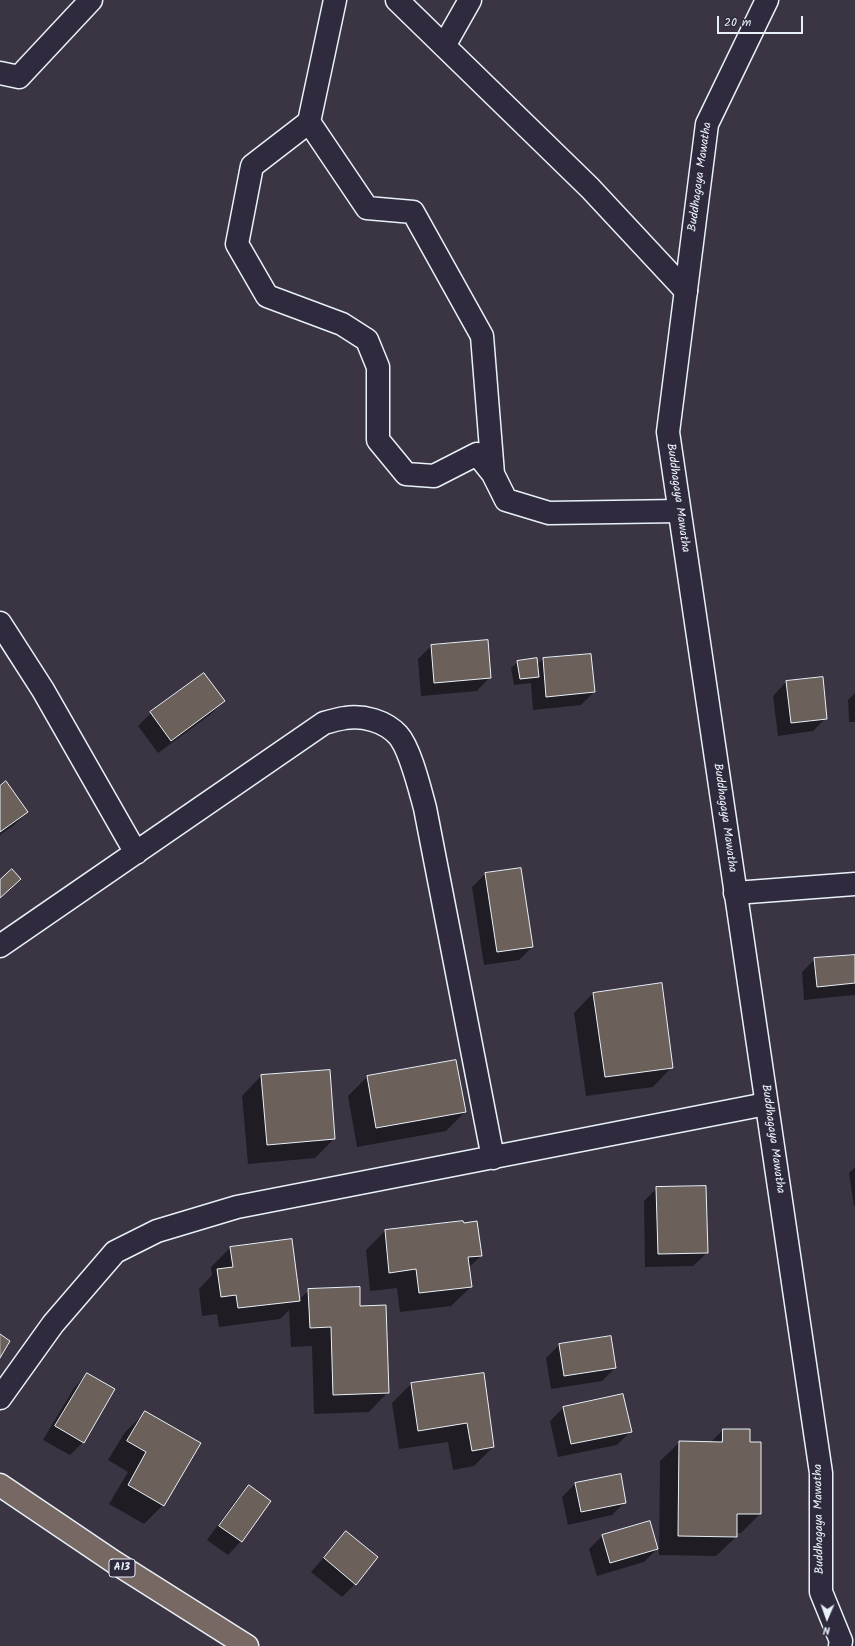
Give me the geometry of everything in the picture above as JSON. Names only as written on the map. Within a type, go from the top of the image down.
[{"type":"highway","name":"A13","points":[[0,1485],[114,1562],[247,1646]]},
{"type":"street","points":[[0,73],[19,77],[91,0]]},
{"type":"street","points":[[335,0],[309,122],[252,166],[238,244],[268,296],[342,324],[366,340],[378,367],[378,440],[406,474],[434,476],[477,454],[493,474],[506,500],[549,513],[679,510]]},
{"type":"street","points":[[397,0],[590,188],[686,291]]},
{"type":"street","points":[[444,46],[470,0]]},
{"type":"street","name":"Buddhagaya Mawatha","points":[[767,0],[707,124],[668,432],[766,1104],[822,1473],[821,1592],[841,1641],[840,1646]]},
{"type":"street","points":[[309,122],[367,208],[413,212],[482,336],[493,474]]},
{"type":"street","points":[[0,623],[43,690],[136,853]]},
{"type":"street","points":[[0,946],[324,723],[345,718],[365,717],[385,725],[399,736],[411,761],[425,808],[493,1158]]},
{"type":"street","points":[[735,893],[855,884]]},
{"type":"street","points":[[0,1398],[53,1324],[115,1252],[156,1231],[237,1207],[766,1104]]},
{"type":"building","points":[[488,640],[491,678],[434,683],[431,645]]},
{"type":"building","points":[[591,654],[595,692],[546,697],[543,658]]},
{"type":"building","points":[[537,658],[539,677],[520,679],[517,661]]},
{"type":"building","points":[[204,673],[225,701],[171,741],[150,712]]},
{"type":"building","points":[[823,677],[827,719],[791,723],[786,681]]},
{"type":"building","points":[[6,781],[28,812],[0,832],[0,786]]},
{"type":"building","points":[[521,868],[533,947],[497,952],[485,873]]},
{"type":"building","points":[[12,869],[21,879],[0,898],[0,880]]},
{"type":"building","points":[[855,955],[855,983],[817,987],[814,958]]},
{"type":"building","points":[[662,983],[673,1068],[605,1077],[593,993]]},
{"type":"building","points":[[456,1060],[466,1112],[376,1128],[367,1076]]},
{"type":"building","points":[[330,1070],[335,1139],[267,1145],[261,1075]]},
{"type":"building","points":[[706,1186],[708,1253],[658,1254],[656,1187]]},
{"type":"building","points":[[463,1221],[464,1223],[477,1221],[482,1256],[468,1257],[472,1287],[419,1293],[416,1269],[389,1273],[385,1230]]},
{"type":"building","points":[[292,1239],[300,1301],[238,1308],[236,1295],[221,1297],[217,1269],[233,1267],[230,1247]]},
{"type":"building","points":[[360,1287],[360,1306],[386,1305],[389,1393],[333,1395],[331,1327],[310,1328],[308,1289]]},
{"type":"building","points":[[0,1334],[10,1341],[0,1358]]},
{"type":"building","points":[[611,1336],[616,1368],[564,1376],[559,1344]]},
{"type":"building","points":[[87,1373],[115,1389],[84,1443],[55,1426]]},
{"type":"building","points":[[484,1373],[494,1447],[472,1451],[467,1423],[418,1431],[411,1383]]},
{"type":"building","points":[[623,1394],[632,1432],[571,1444],[563,1407]]},
{"type":"building","points":[[145,1411],[201,1443],[164,1506],[128,1485],[146,1452],[127,1441]]},
{"type":"building","points":[[723,1429],[750,1429],[750,1442],[761,1442],[761,1514],[737,1514],[737,1537],[678,1536],[679,1441],[722,1442]]},
{"type":"building","points":[[621,1474],[626,1503],[581,1512],[575,1483]]},
{"type":"building","points":[[249,1485],[271,1501],[242,1542],[219,1526]]},
{"type":"building","points":[[650,1521],[658,1549],[610,1563],[602,1535]]},
{"type":"building","points":[[346,1531],[378,1557],[356,1585],[324,1558]]}]
